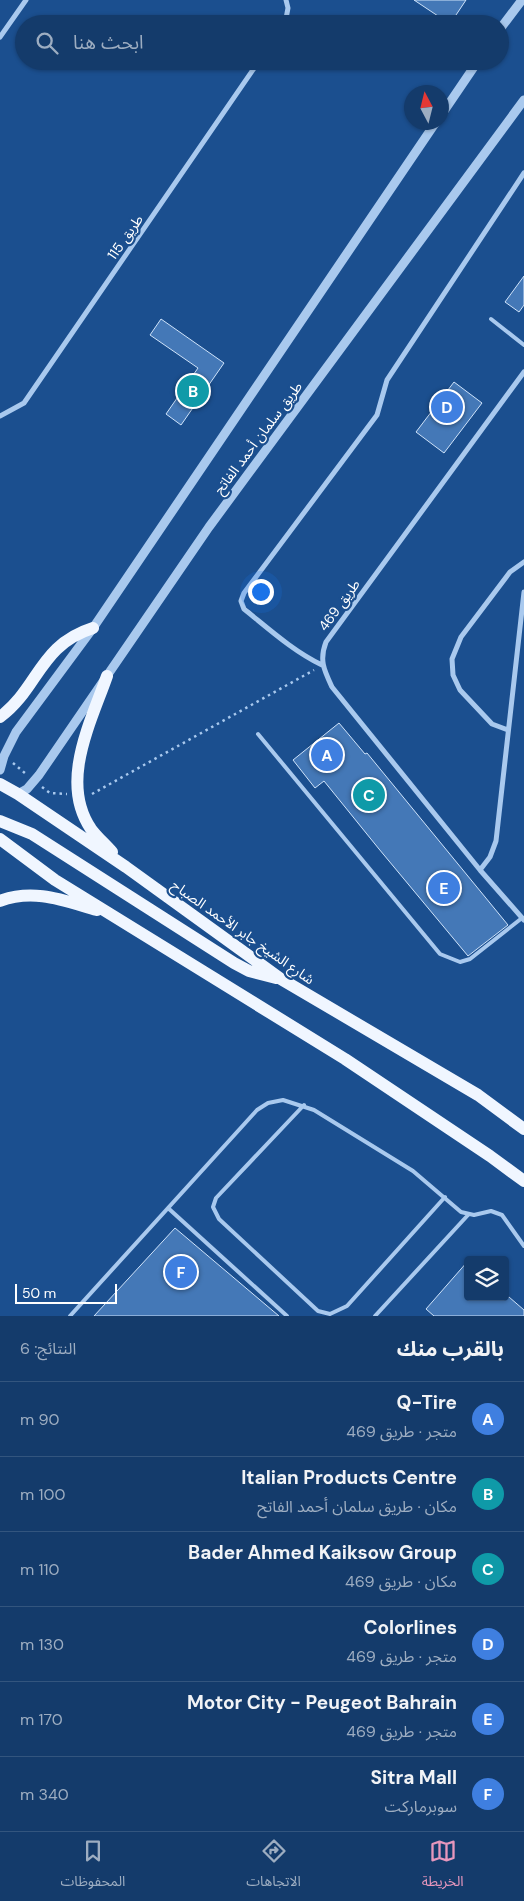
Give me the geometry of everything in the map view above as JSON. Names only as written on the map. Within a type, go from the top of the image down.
[{"type":"main road","points":[[0,717],[15,704],[57,647],[73,635],[93,628]]},
{"type":"main road","points":[[107,676],[79,760],[79,795],[91,829],[126,867]]},
{"type":"main road","name":"شارع الشيخ جابر الأحمد الصباح","points":[[0,784],[18,794],[126,867],[281,980],[478,1095],[524,1129]]},
{"type":"main road","points":[[0,796],[18,794]]},
{"type":"main road","points":[[0,821],[32,834],[234,963],[249,971],[281,980]]},
{"type":"main road","points":[[3,841],[56,880],[345,1059],[490,1156],[524,1181]]},
{"type":"main road","points":[[0,901],[24,894],[47,896],[112,914]]},
{"type":"street","points":[[15,15],[26,0]]},
{"type":"street","points":[[286,0],[288,8],[287,15]]},
{"type":"street","points":[[509,17],[522,0]]},
{"type":"street","points":[[0,37],[15,16]]},
{"type":"street","name":"طريق 115","points":[[0,416],[24,403],[253,70]]},
{"type":"street","points":[[449,104],[472,70]]},
{"type":"street","name":"طريق سلمان أحمد الفاتح","points":[[18,794],[35,781],[209,527],[524,100]]},
{"type":"street","name":"طريق سلمان أحمد الفاتح","points":[[0,770],[4,756],[16,732],[93,628],[431,130]]},
{"type":"street","points":[[523,919],[480,870],[332,687],[322,665],[306,658],[284,641],[244,609],[240,601],[244,593],[377,415],[387,380],[524,173]]},
{"type":"street","name":"طريق 469","points":[[322,665],[322,651],[326,642],[524,372]]},
{"type":"street","points":[[508,730],[492,724],[460,690],[453,675],[452,659],[460,637],[510,572],[524,562]]},
{"type":"street","points":[[480,870],[490,857],[496,841],[524,592]]},
{"type":"street","points":[[0,830],[3,841]]},
{"type":"lane","points":[[491,319],[524,345]]},
{"type":"lane","points":[[258,734],[440,954],[460,962],[470,959],[523,919]]},
{"type":"lane","points":[[70,1316],[257,1110],[268,1102],[283,1100],[304,1105],[413,1171],[445,1196],[461,1212],[468,1215]]},
{"type":"lane","points":[[304,1105],[219,1194],[213,1207],[219,1219],[318,1311],[330,1314],[342,1310],[445,1196]]},
{"type":"lane","points":[[168,1208],[287,1316]]},
{"type":"lane","points":[[375,1316],[468,1215],[485,1211],[496,1212],[502,1215],[524,1246]]},
{"type":"path","points":[[4,756],[50,793],[89,796],[322,665]]},
{"type":"building","points":[[414,0],[466,0],[456,15],[436,15]]},
{"type":"building","points":[[524,276],[524,305],[519,312],[505,302]]},
{"type":"building","points":[[161,319],[224,363],[181,425],[166,414],[198,368],[150,335]]},
{"type":"building","points":[[454,382],[482,403],[444,453],[416,432]]},
{"type":"building","points":[[339,723],[365,754],[367,753],[508,925],[468,956],[324,781],[315,788],[293,760]]},
{"type":"building","points":[[175,1228],[279,1316],[94,1316]]},
{"type":"building","points":[[464,1266],[464,1301],[509,1301],[509,1297],[524,1310],[524,1316],[434,1316],[426,1309]]},
{"type":"place","name":"Italian Products Centre","points":[[193,391]]},
{"type":"place","name":"Colorlines","points":[[447,407]]},
{"type":"place","name":"Q-Tire","points":[[327,755]]},
{"type":"place","name":"Bader Ahmed Kaiksow Group","points":[[369,795]]},
{"type":"place","name":"Motor City - Peugeot Bahrain","points":[[444,888]]},
{"type":"place","name":"Sitra Mall","points":[[181,1272]]}]
